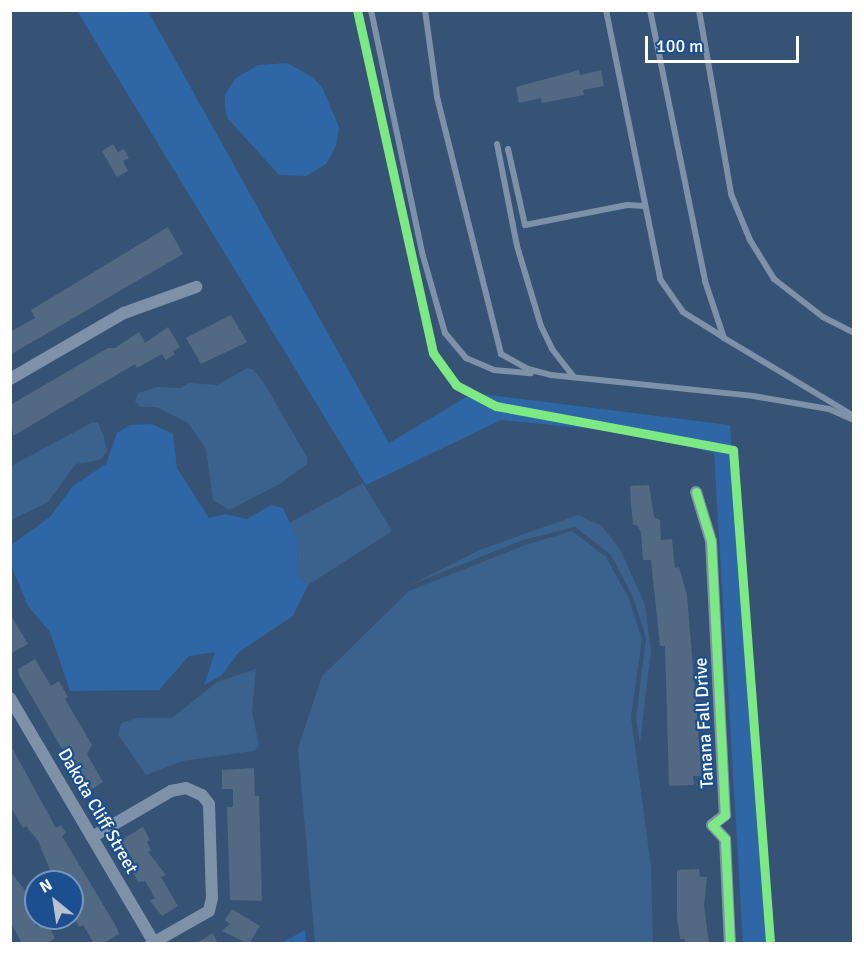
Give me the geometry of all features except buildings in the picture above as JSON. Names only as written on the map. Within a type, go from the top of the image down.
[{"type":"street","points":[[10,379],[124,313],[196,287]]},
{"type":"street","name":"Tanana Fall Drive","points":[[696,492],[711,542],[724,815],[712,825],[725,839],[730,944]]},
{"type":"street","name":"Dakota Cliff Street","points":[[10,698],[152,943]]},
{"type":"street","points":[[92,837],[171,791],[186,788],[202,795],[209,804],[212,898],[208,911],[152,943]]},
{"type":"lane","points":[[371,10],[423,256],[445,333],[466,358],[494,370],[753,396],[829,409],[854,418]]},
{"type":"lane","points":[[425,10],[437,98],[501,354],[528,369],[551,375]]},
{"type":"lane","points":[[606,10],[660,279],[673,302],[724,338],[854,418]]},
{"type":"lane","points":[[650,10],[705,281],[724,338]]},
{"type":"lane","points":[[699,10],[731,194],[750,240],[774,279],[823,317],[854,333]]},
{"type":"lane","points":[[497,144],[517,246],[541,326],[552,349],[574,377]]},
{"type":"lane","points":[[508,149],[525,225],[627,205],[645,206]]},
{"type":"shaded area","points":[[77,11],[148,11],[389,443],[473,393],[730,425],[766,943],[743,943],[714,453],[633,433],[501,420],[366,485]]},
{"type":"shaded area","points":[[287,63],[313,77],[323,89],[339,127],[336,146],[326,164],[306,176],[279,175],[228,119],[225,109],[225,94],[236,78],[258,65]]},
{"type":"shaded area","points":[[247,368],[254,370],[264,383],[307,457],[307,464],[280,484],[229,510],[213,500],[206,449],[188,423],[156,407],[141,407],[135,401],[138,393],[157,387],[181,388],[189,383],[217,385]]},
{"type":"shaded area","points":[[93,422],[98,423],[107,451],[100,460],[76,464],[48,502],[11,520],[11,466]]},
{"type":"shaded area","points":[[152,424],[173,434],[177,468],[209,518],[226,514],[247,519],[271,505],[283,508],[298,542],[297,574],[308,585],[293,616],[239,652],[222,675],[204,685],[215,652],[189,656],[159,690],[70,691],[50,632],[28,606],[11,565],[11,545],[50,517],[73,486],[106,464],[117,433],[130,425]]},
{"type":"shaded area","points":[[363,483],[392,531],[308,585],[297,574],[298,542],[289,523]]},
{"type":"shaded area","points":[[578,515],[602,526],[621,551],[645,605],[651,650],[640,744],[636,718],[646,638],[633,597],[611,555],[575,527],[523,540],[408,586],[482,549]]},
{"type":"shaded area","points":[[572,531],[606,557],[629,599],[642,639],[631,717],[651,866],[653,943],[315,943],[298,748],[322,676],[409,591],[525,545]]},
{"type":"shaded area","points":[[256,669],[252,711],[259,746],[254,751],[183,761],[146,775],[118,735],[121,723],[138,718],[172,718],[217,682]]},
{"type":"shaded area","points":[[305,930],[306,943],[281,943]]},
{"type":"cycle path","points":[[357,10],[433,353],[456,385],[496,406],[733,450],[770,944]]},
{"type":"cycle path","points":[[696,492],[711,541],[725,815],[712,825],[725,839],[730,944]]}]
